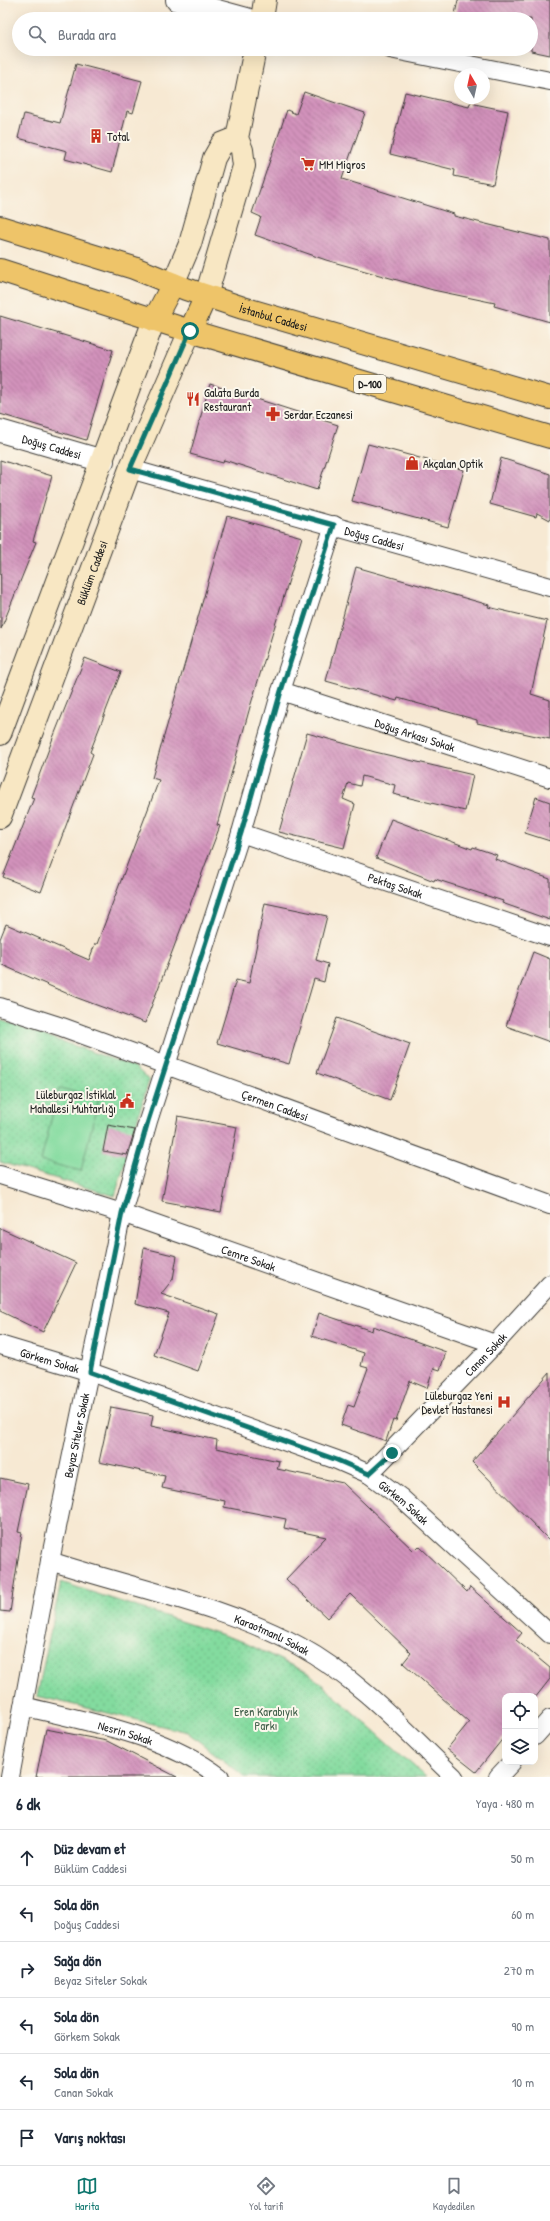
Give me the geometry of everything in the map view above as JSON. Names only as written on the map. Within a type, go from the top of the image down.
[{"type":"highway","name":"İstanbul Caddesi","points":[[0,227],[134,268],[206,296],[550,398]]},
{"type":"highway","name":"D-100","points":[[0,270],[190,331],[550,437]]},
{"type":"highway","points":[[154,320],[173,284]]},
{"type":"highway","points":[[190,331],[206,296]]},
{"type":"main road","points":[[263,12],[265,0]]},
{"type":"main road","points":[[206,296],[244,166],[242,150],[237,138],[254,56]]},
{"type":"main road","points":[[173,284],[190,244],[214,158],[222,144],[237,138]]},
{"type":"main road","points":[[0,734],[103,461],[154,320]]},
{"type":"main road","name":"Büklüm Caddesi","points":[[0,817],[130,469],[190,331]]},
{"type":"main road","points":[[103,461],[130,469]]},
{"type":"street","points":[[177,0],[221,12]]},
{"type":"street","points":[[425,56],[550,81]]},
{"type":"street","name":"Doğuş Caddesi","points":[[0,431],[103,461]]},
{"type":"street","name":"Doğuş Caddesi","points":[[130,469],[334,525],[550,587]]},
{"type":"street","name":"Beyaz Siteler Sokak","points":[[10,1777],[50,1562],[122,1213],[165,1066],[241,833],[281,691],[334,525]]},
{"type":"street","name":"Doğuş Arkası Sokak","points":[[281,691],[550,778]]},
{"type":"street","name":"Pektaş Sokak","points":[[241,833],[550,937]]},
{"type":"street","name":"Çermen Caddesi","points":[[0,1007],[62,1027],[165,1066],[550,1205]]},
{"type":"street","name":"Cemre Sokak","points":[[0,1175],[122,1213],[496,1344]]},
{"type":"street","name":"Canan Sokak","points":[[369,1474],[496,1344],[550,1284]]},
{"type":"street","name":"Görkem Sokak","points":[[0,1345],[90,1372],[337,1460],[369,1474],[400,1497],[550,1634]]},
{"type":"street","name":"Karaotmanlı Sokak","points":[[50,1562],[218,1611],[259,1626],[300,1646],[337,1671],[376,1703],[454,1777]]},
{"type":"street","name":"Nesrin Sokak","points":[[23,1706],[140,1735],[174,1749],[205,1766],[220,1777]]},
{"type":"street","points":[[538,1733],[550,1720]]},
{"type":"street","points":[[498,1777],[509,1765]]},
{"type":"green space","points":[[0,1020],[135,1067],[149,1080],[115,1196],[0,1162]]},
{"type":"green space","points":[[59,1088],[99,1097],[81,1171],[41,1161]]},
{"type":"green space","name":"Eren Karabıyık Parkı","points":[[61,1582],[241,1641],[310,1674],[426,1777],[245,1777],[187,1732],[37,1696]]},
{"type":"building","points":[[458,0],[550,0],[550,55],[538,52],[538,12],[455,12]]},
{"type":"building","name":"Total","points":[[76,64],[142,81],[133,113],[127,111],[112,172],[65,159],[67,151],[18,138],[24,114],[60,123]]},
{"type":"building","points":[[304,92],[365,113],[342,179],[454,214],[454,216],[550,240],[550,322],[494,306],[495,303],[433,290],[326,260],[255,235],[261,217],[252,213],[287,110],[296,114]]},
{"type":"building","points":[[405,92],[469,107],[470,104],[475,104],[508,111],[493,184],[454,176],[455,170],[390,154]]},
{"type":"building","points":[[0,316],[113,350],[86,440],[0,414]]},
{"type":"building","points":[[210,384],[338,425],[317,490],[224,460],[223,463],[190,454]]},
{"type":"building","points":[[368,444],[464,470],[448,527],[352,501]]},
{"type":"building","points":[[501,458],[550,474],[550,520],[537,513],[536,517],[490,504]]},
{"type":"building","points":[[0,460],[52,476],[33,541],[36,542],[1,629]]},
{"type":"building","points":[[227,516],[302,537],[250,707],[217,825],[220,826],[145,1023],[75,997],[0,964],[0,939],[6,924],[89,960],[95,944],[97,944],[159,780],[152,778]]},
{"type":"building","points":[[356,567],[489,605],[488,607],[547,621],[531,694],[550,700],[550,739],[477,723],[477,720],[398,698],[397,701],[326,681]]},
{"type":"building","points":[[85,658],[121,672],[90,752],[93,754],[41,892],[3,877],[34,798],[31,797],[53,738]]},
{"type":"building","points":[[307,733],[375,752],[473,775],[465,811],[393,794],[395,785],[362,776],[360,786],[348,783],[343,799],[355,804],[344,848],[279,832]]},
{"type":"building","points":[[536,797],[550,802],[550,841],[525,833]]},
{"type":"building","points":[[391,819],[472,849],[473,847],[497,855],[495,859],[550,879],[550,920],[502,903],[503,901],[435,879],[434,881],[376,858]]},
{"type":"building","points":[[265,903],[327,916],[316,960],[328,964],[324,982],[314,979],[289,1064],[217,1043],[236,980],[249,983]]},
{"type":"building","points":[[533,952],[550,959],[550,1042],[506,1026]]},
{"type":"building","points":[[337,1018],[410,1044],[390,1100],[317,1073]]},
{"type":"building","points":[[178,1116],[237,1127],[221,1212],[162,1201]]},
{"type":"building","points":[[108,1125],[135,1130],[127,1155],[103,1151]]},
{"type":"building","points":[[0,1228],[76,1263],[43,1332],[0,1311]]},
{"type":"building","points":[[144,1248],[177,1256],[173,1279],[161,1294],[219,1314],[198,1371],[154,1355],[169,1313],[135,1304]]},
{"type":"building","points":[[319,1313],[372,1331],[373,1326],[446,1352],[440,1370],[434,1368],[427,1388],[410,1381],[396,1421],[393,1420],[386,1441],[341,1425],[348,1405],[354,1407],[368,1368],[361,1366],[364,1353],[312,1336]]},
{"type":"building","points":[[550,1372],[550,1541],[472,1462]]},
{"type":"building","points":[[111,1407],[153,1415],[151,1426],[217,1440],[216,1448],[279,1461],[277,1469],[343,1483],[414,1551],[419,1546],[467,1592],[470,1587],[522,1633],[516,1640],[550,1668],[550,1679],[538,1694],[502,1693],[502,1740],[476,1772],[447,1749],[469,1722],[403,1663],[411,1653],[350,1594],[327,1618],[286,1579],[326,1537],[284,1528],[286,1519],[224,1507],[225,1501],[162,1488],[165,1476],[99,1462]]},
{"type":"building","points":[[0,1478],[28,1484],[18,1532],[22,1533],[10,1612],[0,1611]]},
{"type":"building","points":[[46,1729],[107,1741],[177,1777],[36,1777]]},
{"type":"place","name":"Total","points":[[96,136]]},
{"type":"place","name":"MM Migros","points":[[308,164]]},
{"type":"place","name":"Galata Burda Restaurant","points":[[193,399]]},
{"type":"place","name":"Serdar Eczanesi","points":[[273,414]]},
{"type":"place","name":"Akçalan Optik","points":[[412,463]]},
{"type":"place","name":"Lüleburgaz İstiklal Mahallesi Muhtarlığı","points":[[127,1101]]},
{"type":"place","name":"Lüleburgaz Yeni Devlet Hastanesi","points":[[504,1402]]},
{"type":"route","points":[[190,331],[130,469],[334,525],[281,691],[241,833],[148,1121],[122,1213],[90,1372],[337,1460],[369,1474],[392,1453]]}]
